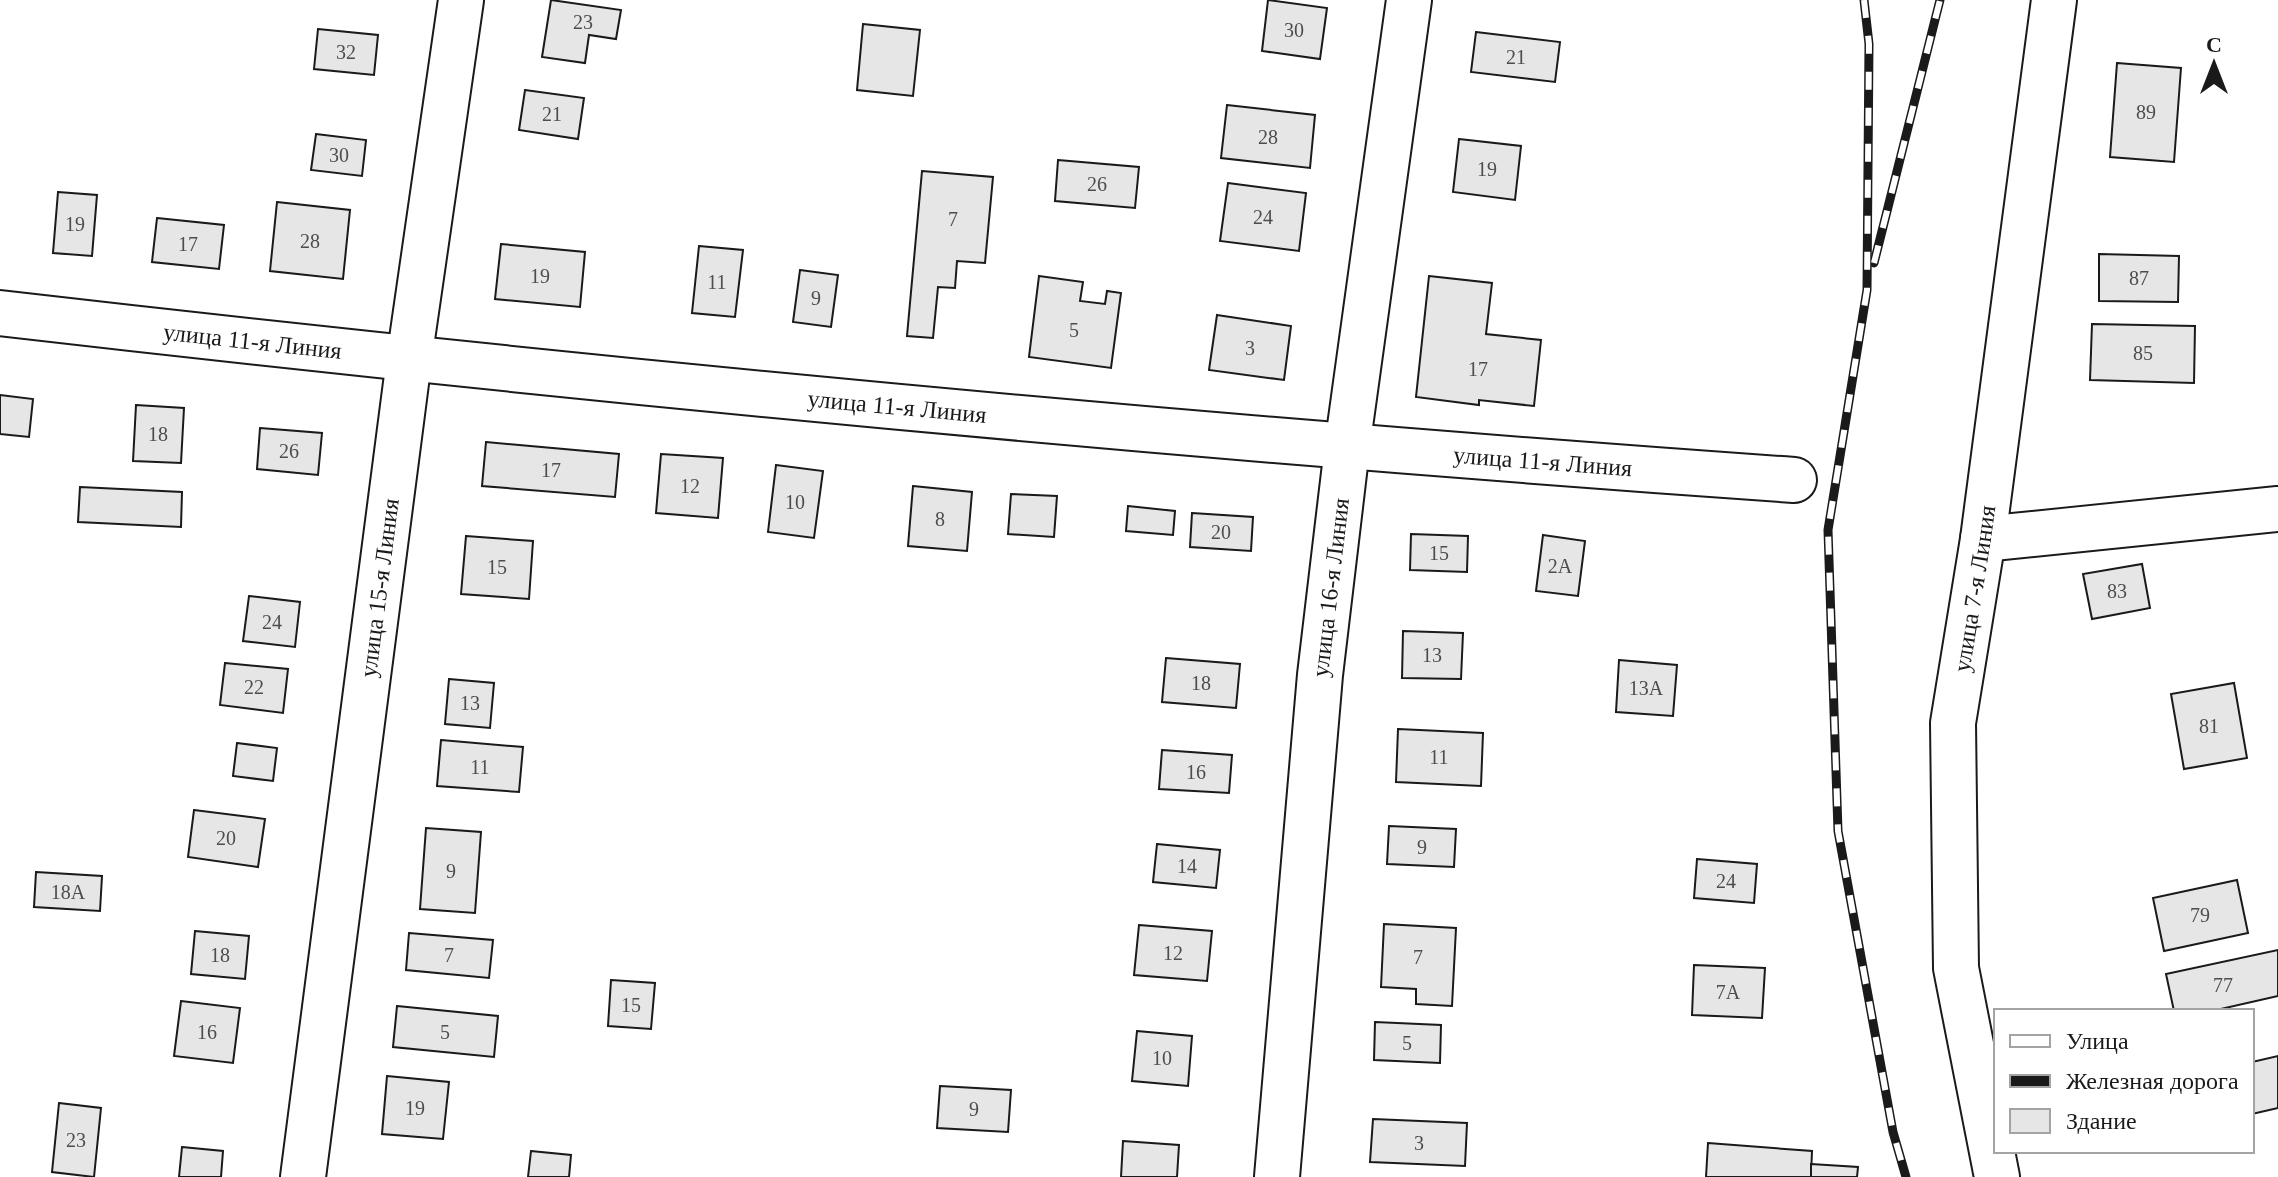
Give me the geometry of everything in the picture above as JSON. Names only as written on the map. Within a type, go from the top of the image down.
[{"type":"street","name":"улица 15-я Линия","points":[[303,1177],[409,360],[461,0]]},
{"type":"street","name":"улица 16-я Линия","points":[[1277,1177],[1320,675],[1347,448],[1409,0]]},
{"type":"street","name":"улица 7-я Линия","points":[[1997,1177],[1956,968],[1953,723],[1983,539],[2054,0]]},
{"type":"street","name":"улица 11-я Линия","points":[[0,313],[409,360],[1347,448],[1794,480]]},
{"type":"street","points":[[1983,539],[2278,509]]},
{"type":"building","points":[[551,0],[621,10],[616,39],[589,35],[585,63],[542,57]]},
{"type":"building","points":[[1268,0],[1327,8],[1320,59],[1262,51]]},
{"type":"building","points":[[863,24],[920,30],[913,96],[857,90]]},
{"type":"building","points":[[318,29],[378,35],[374,75],[314,69]]},
{"type":"building","points":[[1476,32],[1560,42],[1555,82],[1471,72]]},
{"type":"building","points":[[2117,63],[2181,68],[2174,162],[2110,157]]},
{"type":"building","points":[[525,90],[584,98],[578,139],[519,130]]},
{"type":"building","points":[[1227,105],[1315,115],[1310,168],[1221,158]]},
{"type":"building","points":[[316,134],[366,140],[362,176],[311,170]]},
{"type":"building","points":[[1459,139],[1521,146],[1515,200],[1453,192]]},
{"type":"building","points":[[1058,160],[1139,167],[1135,208],[1055,201]]},
{"type":"building","points":[[922,171],[993,177],[985,263],[957,261],[955,288],[938,287],[933,338],[907,336]]},
{"type":"building","points":[[1228,183],[1306,193],[1299,251],[1220,241]]},
{"type":"building","points":[[58,192],[97,195],[92,256],[53,253]]},
{"type":"building","points":[[277,202],[350,210],[343,279],[270,271]]},
{"type":"building","points":[[157,218],[224,225],[219,269],[152,262]]},
{"type":"building","points":[[501,244],[585,252],[580,307],[495,299]]},
{"type":"building","points":[[699,246],[743,250],[735,317],[692,313]]},
{"type":"building","points":[[2099,254],[2179,256],[2178,302],[2099,301]]},
{"type":"building","points":[[800,270],[838,275],[831,327],[793,322]]},
{"type":"building","points":[[1039,276],[1083,282],[1080,301],[1105,304],[1107,291],[1121,293],[1111,368],[1029,357]]},
{"type":"building","points":[[1429,276],[1492,283],[1486,334],[1541,340],[1534,406],[1479,400],[1479,405],[1416,397]]},
{"type":"building","points":[[1217,315],[1291,326],[1284,380],[1209,370]]},
{"type":"building","points":[[2092,324],[2195,326],[2194,383],[2090,380]]},
{"type":"building","points":[[0,395],[33,399],[29,437],[0,434]]},
{"type":"building","points":[[136,405],[184,408],[181,463],[133,461]]},
{"type":"building","points":[[260,428],[322,433],[318,475],[257,469]]},
{"type":"building","points":[[486,442],[619,454],[615,497],[482,486]]},
{"type":"building","points":[[661,454],[723,458],[718,518],[656,513]]},
{"type":"building","points":[[776,465],[823,471],[814,538],[768,532]]},
{"type":"building","points":[[913,486],[972,492],[967,551],[908,546]]},
{"type":"building","points":[[80,487],[182,492],[181,527],[78,522]]},
{"type":"building","points":[[1011,494],[1057,496],[1054,537],[1008,534]]},
{"type":"building","points":[[1128,506],[1175,511],[1173,535],[1126,531]]},
{"type":"building","points":[[1192,513],[1253,517],[1251,551],[1190,547]]},
{"type":"building","points":[[1411,534],[1468,536],[1467,572],[1410,570]]},
{"type":"building","points":[[1543,535],[1585,541],[1578,596],[1536,591]]},
{"type":"building","points":[[466,536],[533,541],[529,599],[461,594]]},
{"type":"building","points":[[2142,564],[2150,608],[2092,619],[2083,574]]},
{"type":"building","points":[[249,596],[300,602],[295,647],[243,641]]},
{"type":"building","points":[[1403,631],[1463,633],[1461,679],[1402,678]]},
{"type":"building","points":[[1166,658],[1240,664],[1236,708],[1162,702]]},
{"type":"building","points":[[1619,660],[1677,665],[1673,716],[1616,712]]},
{"type":"building","points":[[225,663],[288,669],[283,713],[220,705]]},
{"type":"building","points":[[449,679],[494,683],[490,728],[445,724]]},
{"type":"building","points":[[2234,683],[2247,758],[2184,769],[2171,694]]},
{"type":"building","points":[[1398,729],[1483,733],[1481,786],[1396,782]]},
{"type":"building","points":[[441,740],[523,747],[519,792],[437,786]]},
{"type":"building","points":[[237,743],[277,748],[273,781],[233,776]]},
{"type":"building","points":[[1162,750],[1232,755],[1229,793],[1159,789]]},
{"type":"building","points":[[194,810],[265,819],[258,867],[188,857]]},
{"type":"building","points":[[1389,826],[1456,829],[1454,867],[1387,864]]},
{"type":"building","points":[[426,828],[481,832],[475,913],[420,909]]},
{"type":"building","points":[[1157,844],[1220,850],[1216,888],[1153,882]]},
{"type":"building","points":[[1697,859],[1757,864],[1754,903],[1694,898]]},
{"type":"building","points":[[36,872],[102,876],[100,911],[34,907]]},
{"type":"building","points":[[2237,880],[2248,933],[2164,951],[2153,898]]},
{"type":"building","points":[[1384,924],[1456,928],[1452,1006],[1416,1004],[1416,989],[1381,987]]},
{"type":"building","points":[[1139,925],[1212,931],[1207,981],[1134,975]]},
{"type":"building","points":[[195,931],[249,936],[245,979],[191,974]]},
{"type":"building","points":[[409,933],[493,940],[489,978],[406,970]]},
{"type":"building","points":[[2278,950],[2278,996],[2221,1009],[2174,1009],[2166,974]]},
{"type":"building","points":[[1694,965],[1765,968],[1762,1018],[1692,1015]]},
{"type":"building","points":[[611,980],[655,983],[651,1029],[608,1026]]},
{"type":"building","points":[[181,1001],[240,1008],[233,1063],[174,1056]]},
{"type":"building","points":[[397,1006],[498,1016],[494,1057],[393,1047]]},
{"type":"building","points":[[1375,1022],[1441,1025],[1440,1063],[1374,1060]]},
{"type":"building","points":[[1137,1031],[1192,1036],[1188,1086],[1132,1081]]},
{"type":"building","points":[[2278,1056],[2278,1108],[2254,1114],[2254,1062]]},
{"type":"building","points":[[387,1076],[449,1082],[443,1139],[382,1134]]},
{"type":"building","points":[[940,1086],[1011,1090],[1008,1132],[937,1128]]},
{"type":"building","points":[[59,1103],[101,1108],[94,1177],[52,1172]]},
{"type":"building","points":[[1373,1119],[1467,1123],[1465,1166],[1370,1162]]},
{"type":"building","points":[[1123,1141],[1179,1145],[1177,1177],[1121,1177]]},
{"type":"building","points":[[1708,1143],[1812,1151],[1811,1177],[1706,1177]]},
{"type":"building","points":[[182,1147],[223,1151],[221,1177],[179,1177]]},
{"type":"building","points":[[531,1151],[571,1155],[569,1177],[528,1177]]},
{"type":"building","points":[[1811,1164],[1858,1167],[1857,1177],[1811,1177]]},
{"type":"railway","points":[[1864,0],[1869,44],[1867,290],[1828,530],[1838,831],[1893,1132],[1906,1177]]},
{"type":"railway","points":[[1874,263],[1940,0]]}]
